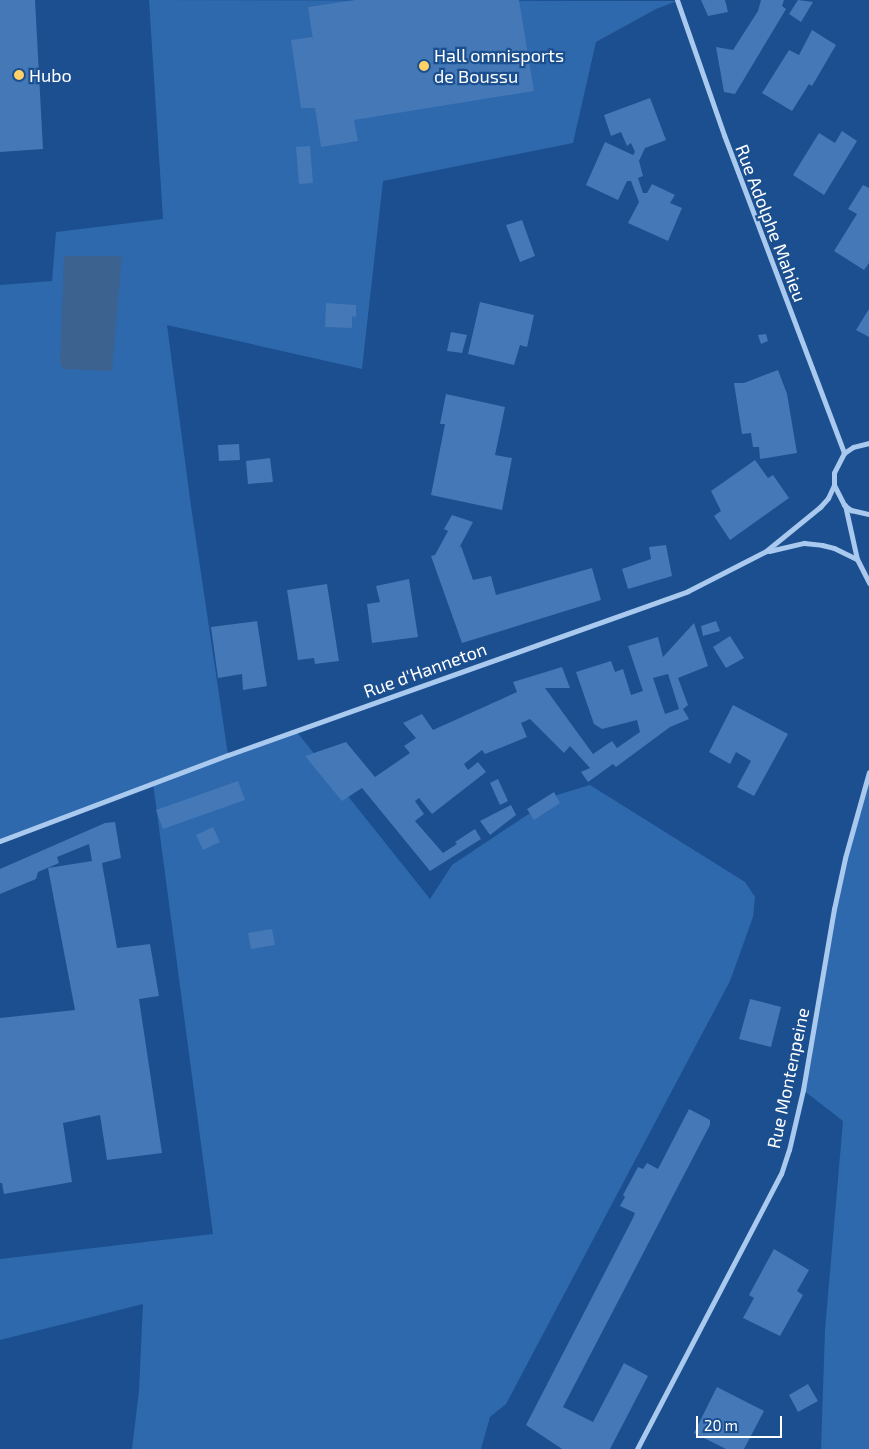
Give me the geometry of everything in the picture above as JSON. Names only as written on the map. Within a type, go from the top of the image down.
[{"type":"street","name":"Rue Adolphe Mahieu","points":[[676,0],[724,135],[844,454]]},
{"type":"street","points":[[869,444],[853,447],[844,454],[837,462],[834,473],[834,485],[844,505],[857,559],[869,583]]},
{"type":"street","name":"Rue d'Hanneton","points":[[0,841],[228,755],[688,591],[766,551],[820,507],[828,498],[834,485]]},
{"type":"street","points":[[844,505],[851,510],[869,514]]},
{"type":"street","points":[[766,551],[804,543],[834,548],[857,559]]},
{"type":"street","name":"Rue Montenpeine","points":[[637,1449],[781,1174],[789,1150],[803,1090],[834,909],[845,858],[869,772]]},
{"type":"shaded area","points":[[149,0],[677,1],[656,9],[596,42],[573,143],[383,181],[362,369],[167,325],[191,506],[228,755],[296,731],[430,899],[452,865],[557,795],[590,785],[745,882],[755,897],[753,917],[730,981],[506,1404],[490,1417],[481,1449],[132,1449],[139,1391],[143,1304],[0,1340],[0,1259],[213,1234],[153,783],[0,841],[0,285],[52,281],[56,232],[163,219]]},
{"type":"shaded area","points":[[64,256],[122,256],[112,371],[63,369],[60,362]]},
{"type":"shaded area","points":[[869,772],[869,1449],[821,1449],[825,1330],[843,1121],[803,1090],[834,909]]},
{"type":"building","name":"Hubo","points":[[0,0],[35,0],[43,149],[0,152]]},
{"type":"building","name":"Hall omnisports de Boussu","points":[[355,0],[519,0],[534,91],[354,120],[358,141],[321,147],[315,108],[301,108],[291,40],[312,37],[313,40],[308,7]]},
{"type":"building","points":[[701,0],[725,0],[728,12],[708,16]]},
{"type":"building","points":[[761,0],[784,0],[782,6],[786,9],[735,94],[724,92],[716,47],[733,50],[758,11]]},
{"type":"building","points":[[798,0],[813,2],[801,22],[789,14]]},
{"type":"building","points":[[812,30],[836,45],[812,86],[809,84],[792,111],[762,93],[789,50],[799,55]]},
{"type":"building","points":[[650,98],[666,140],[645,148],[639,161],[643,176],[638,178],[643,193],[647,193],[652,184],[675,195],[670,203],[682,208],[668,241],[628,223],[639,202],[631,181],[627,181],[618,200],[586,185],[605,142],[633,155],[635,152],[631,143],[627,146],[621,132],[611,136],[604,115]]},
{"type":"building","points":[[842,131],[857,141],[824,195],[793,175],[819,133],[835,143]]},
{"type":"building","points":[[310,146],[313,183],[299,184],[296,147]]},
{"type":"building","points":[[863,185],[869,188],[869,263],[864,270],[834,251],[857,214],[848,209]]},
{"type":"building","points":[[522,220],[535,256],[520,262],[506,225]]},
{"type":"building","points":[[480,302],[534,315],[527,347],[520,345],[514,365],[468,354]]},
{"type":"building","points":[[326,303],[356,305],[356,317],[352,316],[352,328],[325,327]]},
{"type":"building","points":[[869,309],[869,337],[856,330]]},
{"type":"building","points":[[451,332],[467,335],[462,353],[447,351]]},
{"type":"building","points":[[766,334],[768,341],[761,344],[758,335]]},
{"type":"building","points":[[778,370],[787,394],[797,453],[760,459],[759,447],[753,447],[751,433],[742,434],[734,383],[744,383]]},
{"type":"building","points":[[446,394],[505,407],[495,455],[512,458],[502,510],[431,495],[445,424],[440,424]]},
{"type":"building","points":[[239,444],[240,460],[219,461],[218,445]]},
{"type":"building","points":[[270,458],[273,482],[248,484],[246,461]]},
{"type":"building","points":[[755,460],[768,478],[773,475],[789,498],[730,540],[714,516],[721,511],[711,491]]},
{"type":"building","points":[[452,515],[473,522],[459,548],[461,546],[473,580],[491,576],[496,595],[592,568],[601,600],[462,643],[431,556],[435,555],[448,531],[444,529]]},
{"type":"building","points":[[666,545],[672,576],[628,589],[622,569],[651,559],[649,547]]},
{"type":"building","points":[[409,579],[418,637],[372,643],[367,604],[380,602],[376,586]]},
{"type":"building","points":[[327,584],[339,661],[315,664],[314,658],[298,660],[287,590]]},
{"type":"building","points":[[257,621],[267,686],[243,690],[242,674],[218,678],[211,627]]},
{"type":"building","points":[[716,621],[720,631],[703,636],[701,626]]},
{"type":"building","points":[[694,623],[708,666],[678,678],[688,705],[683,709],[689,719],[670,727],[616,767],[613,764],[588,782],[581,772],[590,768],[570,746],[564,753],[530,719],[521,723],[527,737],[485,754],[482,750],[464,764],[468,770],[478,762],[486,772],[432,814],[419,798],[415,801],[424,814],[415,821],[443,853],[457,844],[455,842],[475,829],[481,839],[430,871],[362,788],[342,801],[305,756],[346,742],[375,777],[410,753],[404,746],[416,738],[403,723],[422,714],[433,730],[517,692],[513,682],[562,667],[570,688],[545,688],[593,754],[612,741],[617,748],[640,732],[637,720],[602,729],[594,724],[576,672],[611,661],[615,672],[623,669],[631,695],[643,691],[628,646],[658,637],[663,657]],"holes":[[[668,674],[679,709],[665,714],[653,678]]]},
{"type":"building","points":[[730,636],[744,658],[726,668],[713,647]]},
{"type":"building","points":[[733,705],[788,734],[754,796],[737,787],[751,761],[736,752],[730,764],[709,752]]},
{"type":"building","points":[[498,779],[508,801],[500,805],[490,783]]},
{"type":"building","points":[[238,781],[245,800],[163,829],[156,810]]},
{"type":"building","points":[[554,792],[560,803],[534,820],[527,809]]},
{"type":"building","points":[[511,805],[516,815],[490,835],[480,821]]},
{"type":"building","points":[[115,822],[121,858],[102,863],[117,948],[150,944],[159,996],[139,999],[162,1153],[107,1160],[100,1115],[63,1123],[72,1182],[4,1194],[2,1183],[0,1183],[0,1018],[75,1010],[48,868],[92,861],[89,844],[57,857],[59,863],[38,872],[36,879],[0,894],[0,869],[105,823]]},
{"type":"building","points":[[213,827],[220,842],[203,850],[196,835]]},
{"type":"building","points":[[272,929],[275,945],[251,949],[248,933]]},
{"type":"building","points":[[750,999],[781,1007],[771,1047],[739,1039]]},
{"type":"building","points":[[689,1109],[710,1120],[710,1125],[563,1407],[593,1422],[624,1363],[648,1376],[610,1449],[562,1449],[526,1425],[635,1213],[620,1206],[625,1197],[623,1195],[638,1167],[643,1169],[647,1163],[658,1169]]},
{"type":"building","points":[[774,1249],[809,1270],[797,1291],[803,1295],[780,1336],[743,1318],[754,1298],[749,1295]]},
{"type":"building","points":[[808,1384],[818,1401],[798,1412],[789,1395]]},
{"type":"building","points":[[717,1387],[764,1411],[744,1449],[726,1449],[694,1433]]},
{"type":"place","name":"Hall omnisports de Boussu","points":[[424,66]]},
{"type":"place","name":"Hubo","points":[[19,75]]}]
